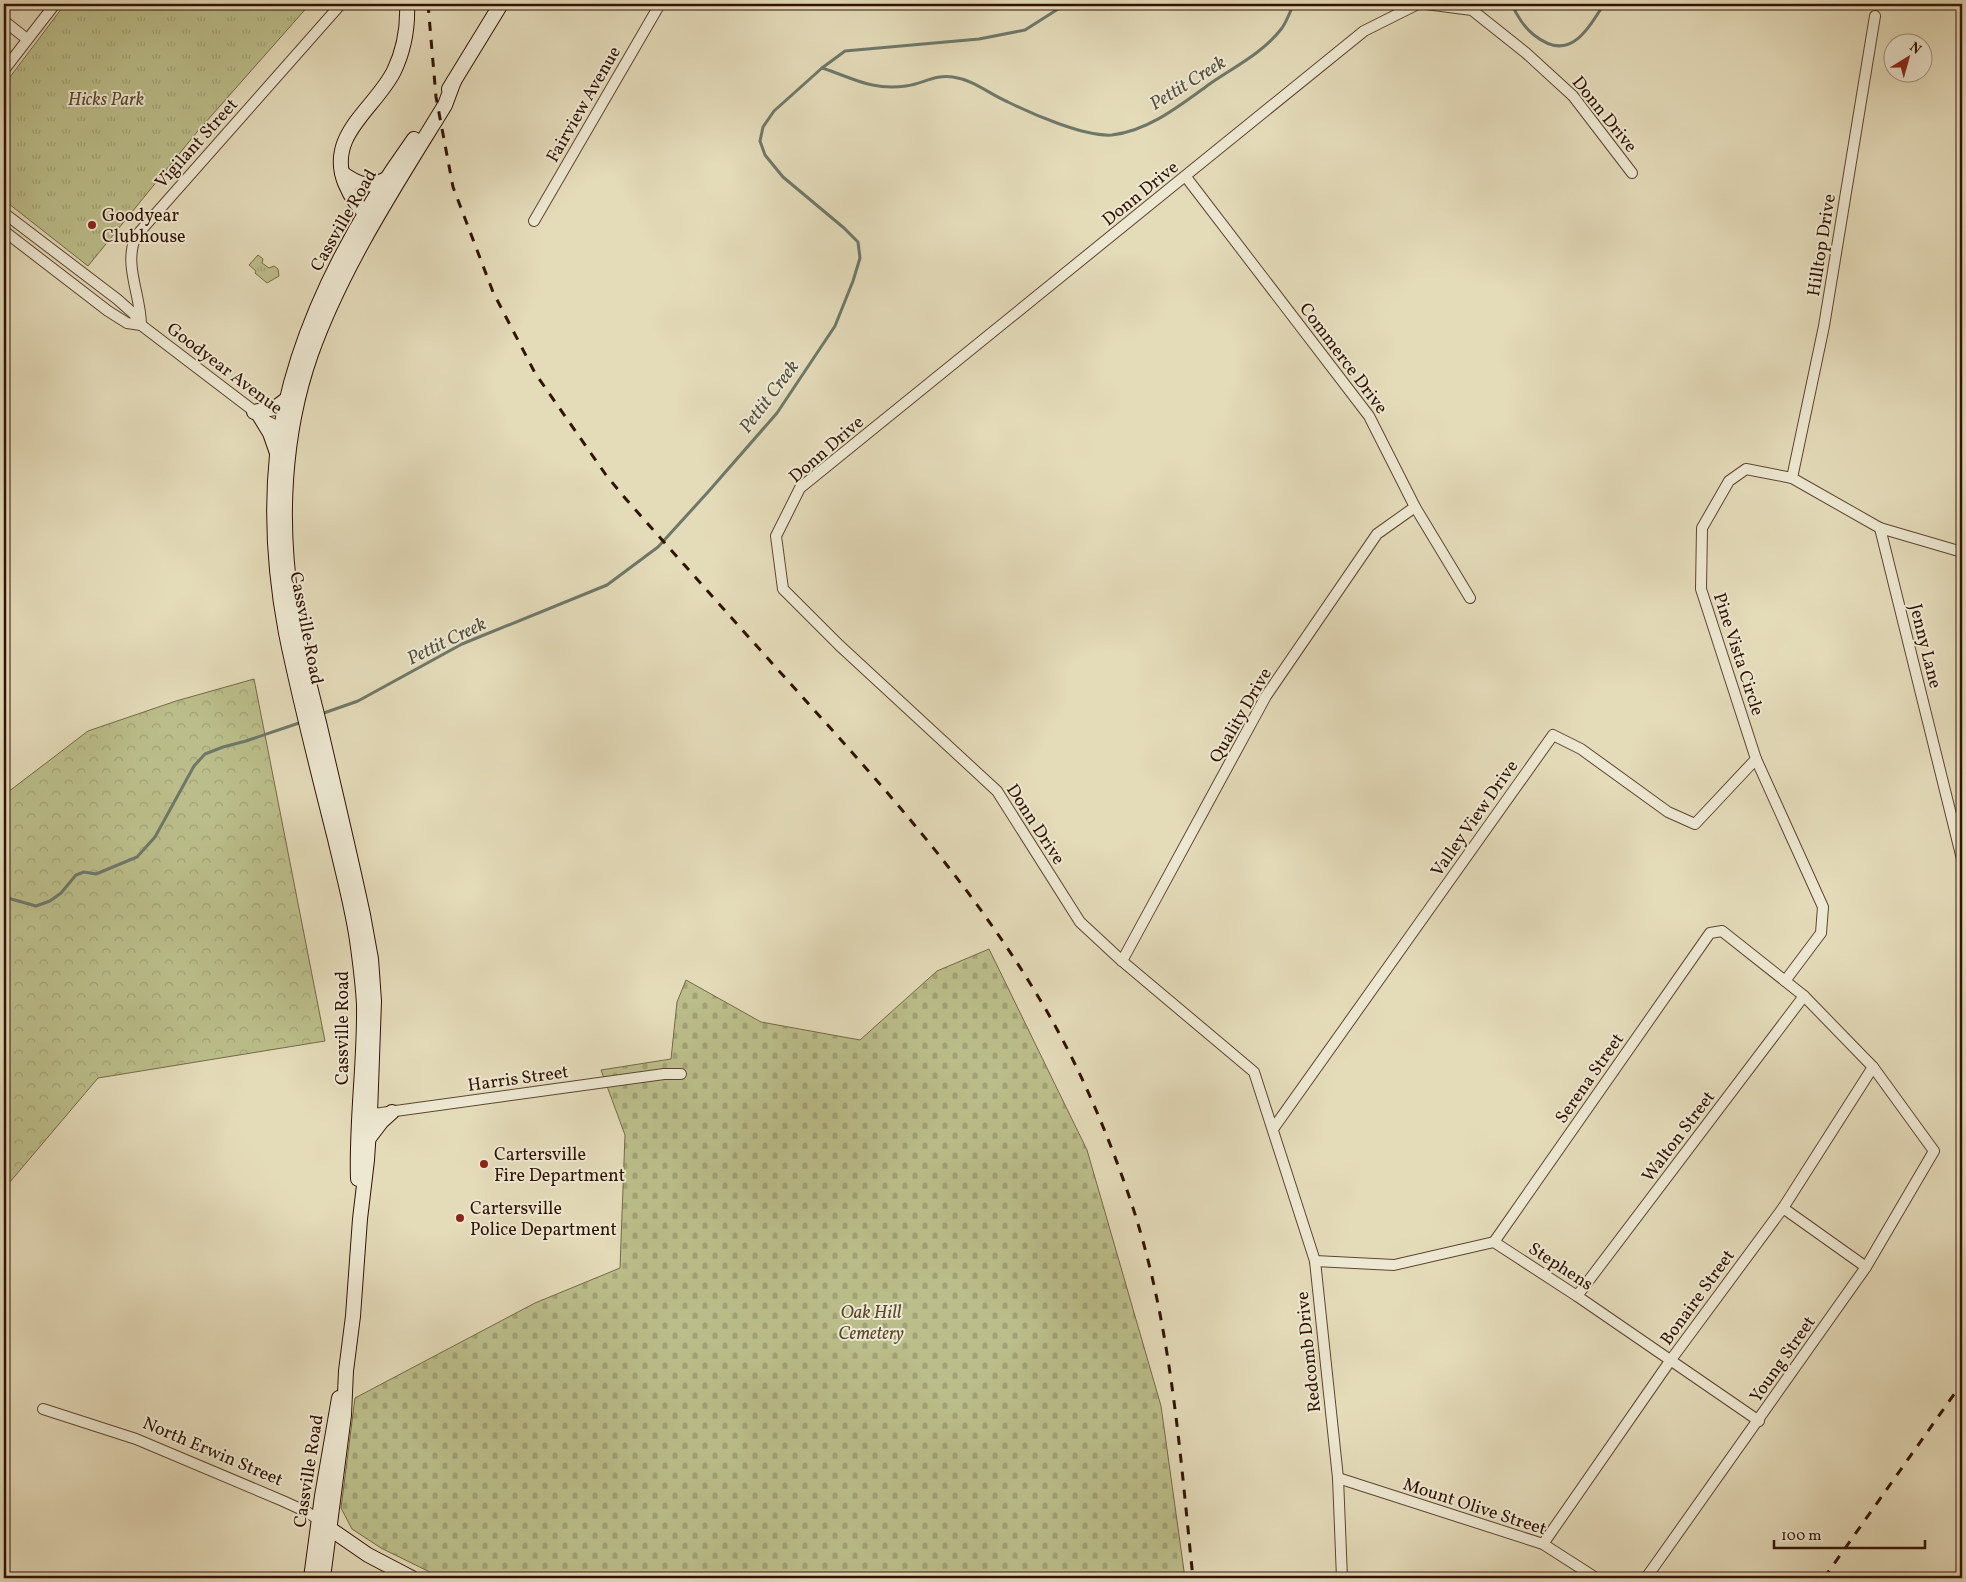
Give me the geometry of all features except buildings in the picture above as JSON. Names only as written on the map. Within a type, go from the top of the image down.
[{"type":"main road","points":[[370,218],[352,196],[342,173],[341,154],[348,134],[382,90],[398,61],[407,26],[408,4]]},
{"type":"main road","name":"Cassville Road","points":[[360,1218],[358,1160],[365,1114],[374,1001],[371,959],[363,915],[279,590],[275,545],[277,454],[319,334],[389,178],[454,81],[500,4]]},
{"type":"main road","name":"Cassville Road","points":[[292,636],[286,540],[287,399],[300,355],[326,287],[445,104],[454,81]]},
{"type":"main road","points":[[342,173],[354,181],[368,185],[376,184],[389,178]]},
{"type":"main road","points":[[277,454],[270,433],[257,414],[275,408],[287,399]]},
{"type":"main road","points":[[369,1138],[392,1112]]},
{"type":"main road","name":"Cassville Road","points":[[311,1578],[324,1524],[344,1415],[346,1371],[353,1316],[360,1218],[369,1138],[365,1114]]},
{"type":"main road","name":"Cassville Road","points":[[323,1578],[324,1524]]},
{"type":"main road","name":"North Erwin Street","points":[[324,1524],[368,1555],[412,1578]]},
{"type":"street","points":[[4,70],[54,4]]},
{"type":"street","name":"Vigilant Street","points":[[141,325],[139,301],[131,265],[132,250],[136,236],[341,4]]},
{"type":"street","name":"Fairview Avenue","points":[[534,221],[660,4]]},
{"type":"street","name":"Donn Drive","points":[[1273,1129],[1254,1072],[1122,961],[1080,922],[998,791],[839,645],[782,589],[776,536],[800,488],[1364,31],[1418,4]]},
{"type":"street","name":"Donn Drive","points":[[1426,4],[1472,10],[1526,53],[1573,96],[1632,173]]},
{"type":"street","name":"Hilltop Drive","points":[[1792,478],[1824,326],[1875,16]]},
{"type":"street","points":[[4,21],[27,39]]},
{"type":"street","name":"Commerce Drive","points":[[1186,177],[1369,416],[1415,507],[1470,598]]},
{"type":"street","name":"Goodyear Avenue","points":[[4,213],[117,299],[134,314],[141,325],[257,414],[286,431]]},
{"type":"street","name":"Goodyear Avenue","points":[[4,231],[108,310],[127,322],[141,325]]},
{"type":"street","name":"Pine Vista Circle","points":[[1785,981],[1821,933],[1823,907],[1756,760],[1701,589],[1702,528],[1729,481],[1746,469],[1792,478],[1880,528],[1962,552]]},
{"type":"street","name":"Quality Drive","points":[[1122,961],[1266,696],[1377,534],[1415,507]]},
{"type":"street","name":"Jenny Lane","points":[[1880,528],[1962,859]]},
{"type":"street","name":"Valley View Drive","points":[[1273,1129],[1553,735],[1581,749],[1668,812],[1695,824],[1756,760]]},
{"type":"street","name":"Serena Street","points":[[1494,1242],[1710,933],[1722,931],[1785,981]]},
{"type":"street","points":[[1785,981],[1804,996],[1873,1067]]},
{"type":"street","name":"Walton Street","points":[[1577,1296],[1804,996]]},
{"type":"street","name":"Young Street","points":[[1646,1578],[1759,1421],[1866,1267],[1934,1151],[1873,1067]]},
{"type":"street","name":"Bonaire Street","points":[[1544,1544],[1670,1361],[1782,1208],[1873,1067]]},
{"type":"street","name":"Harris Street","points":[[365,1114],[392,1112],[664,1074],[681,1074]]},
{"type":"street","name":"Redcomb Drive","points":[[1273,1129],[1315,1261],[1338,1478],[1342,1578]]},
{"type":"street","points":[[1782,1208],[1866,1267]]},
{"type":"street","points":[[1315,1261],[1394,1265],[1494,1242]]},
{"type":"street","name":"Stephens","points":[[1494,1242],[1577,1296],[1759,1421]]},
{"type":"street","name":"North Erwin Street","points":[[43,1409],[136,1439],[308,1512],[324,1524]]},
{"type":"street","name":"Mount Olive Street","points":[[1338,1478],[1544,1544],[1596,1578]]},
{"type":"green space","name":"Hicks Park","points":[[65,4],[310,4],[197,132],[88,266],[4,200],[4,85]]},
{"type":"green space","points":[[258,255],[263,259],[262,263],[269,268],[274,266],[278,269],[279,276],[267,283],[255,273],[256,271],[249,265]]},
{"type":"green space","points":[[254,679],[325,1041],[98,1078],[4,1189],[4,795],[88,731],[176,701]]},
{"type":"green space","name":"Oak Hill Cemetery","points":[[989,949],[1087,1150],[1161,1406],[1185,1578],[442,1578],[381,1548],[352,1529],[341,1508],[355,1398],[535,1303],[620,1268],[625,1135],[601,1070],[671,1059],[677,1002],[686,980],[761,1022],[860,1040],[937,971]]},
{"type":"waterway","name":"Pettit Creek","points":[[321,714],[358,701],[462,644],[607,585],[658,547],[777,413],[835,326],[860,258],[858,242],[783,177],[765,155],[760,141],[763,127],[774,111],[822,68],[845,51],[979,39],[1025,30],[1066,4]]},
{"type":"waterway","name":"Pettit Creek","points":[[822,68],[863,83],[883,87],[906,86],[935,78],[953,77],[975,84],[1001,99],[1059,124],[1101,135],[1112,135],[1139,128],[1152,122],[1249,58],[1275,37],[1282,28],[1294,4]]},
{"type":"waterway","points":[[1512,4],[1521,21],[1534,35],[1546,43],[1557,46],[1567,45],[1583,33],[1604,4]]},
{"type":"waterway","name":"Pettit Creek","points":[[4,897],[36,906],[50,901],[61,893],[76,875],[84,872],[96,874],[137,857],[155,837],[194,766],[205,754],[302,722]]},
{"type":"railway","points":[[428,4],[436,97],[453,187],[493,292],[535,373],[606,475],[625,498],[869,772],[959,881],[1014,958],[1039,998],[1080,1075],[1104,1129],[1125,1184],[1147,1256],[1166,1347],[1173,1393],[1193,1578]]},
{"type":"railway","points":[[1824,1578],[1962,1383]]},
{"type":"place","name":"Goodyear Clubhouse","points":[[92,225]]},
{"type":"place","name":"Cartersville Fire Department","points":[[484,1164]]},
{"type":"place","name":"Cartersville Police Department","points":[[460,1218]]}]
